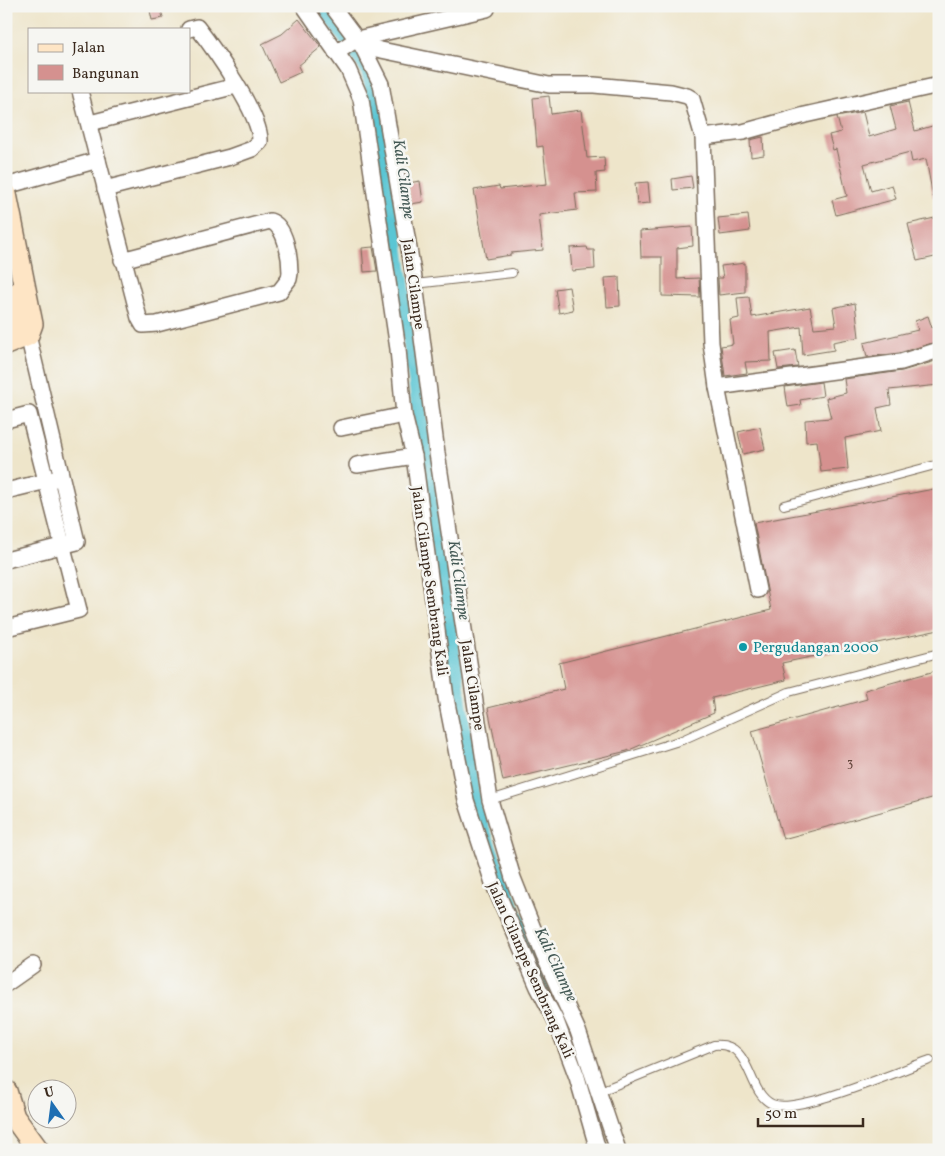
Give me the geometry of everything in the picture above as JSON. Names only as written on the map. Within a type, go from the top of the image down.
[{"type":"street","name":"Jalan Cilampe Sembrang Kali","points":[[304,6],[356,84],[361,99],[398,349],[404,415],[414,456],[446,698],[466,800],[493,883],[547,984]]},
{"type":"street","name":"Jalan Cilampe","points":[[332,6],[359,42],[381,84],[415,284],[437,453],[490,800],[547,984],[598,1092],[618,1150]]},
{"type":"street","points":[[336,53],[359,42],[487,9]]},
{"type":"street","points":[[105,189],[230,157],[252,149],[260,142],[258,125],[236,86],[198,27],[190,29]]},
{"type":"street","points":[[359,42],[549,85],[594,85],[687,96],[695,106],[703,137],[711,343],[717,387],[758,590]]},
{"type":"street","points":[[703,137],[743,132],[805,115],[939,85]]},
{"type":"street","points":[[90,123],[236,86]]},
{"type":"street","points":[[80,92],[90,123],[122,260],[138,318],[144,325],[148,326],[279,292],[289,279],[290,274],[282,230],[276,223],[270,221],[122,260]]},
{"type":"street","points":[[6,186],[98,160]]},
{"type":"street","points":[[6,194],[32,317],[32,324],[17,327]]},
{"type":"street","points":[[6,249],[19,315],[17,327],[6,344]]},
{"type":"street","points":[[6,560],[78,542],[17,327]]},
{"type":"street","points":[[717,387],[901,362],[939,350]]},
{"type":"street","points":[[6,420],[29,414],[79,610],[6,628]]},
{"type":"street","points":[[341,428],[404,415]]},
{"type":"street","points":[[357,465],[414,456]]},
{"type":"street","points":[[6,491],[61,477]]},
{"type":"street","points":[[6,984],[33,965]]},
{"type":"street","name":"Jalan Cilampe Sembrang Kali","points":[[576,1048],[598,1150]]},
{"type":"street","points":[[6,1090],[10,1118],[38,1150]]},
{"type":"lane","points":[[415,284],[512,273]]},
{"type":"lane","points":[[784,505],[939,464]]},
{"type":"lane","points":[[490,800],[682,740],[789,692],[939,652]]},
{"type":"lane","points":[[598,1092],[714,1045],[722,1044],[737,1051],[764,1097],[771,1103],[780,1106],[818,1100],[930,1060]]},
{"type":"building","points":[[149,6],[160,6],[163,18],[152,20]]},
{"type":"building","points":[[299,19],[321,47],[298,66],[301,72],[279,82],[262,44],[282,34]]},
{"type":"building","points":[[549,96],[551,114],[581,110],[587,158],[604,157],[605,172],[596,173],[597,192],[575,193],[577,210],[539,215],[543,250],[511,253],[511,255],[486,259],[474,190],[499,186],[500,189],[547,184],[543,146],[537,147],[533,98]]},
{"type":"building","points":[[908,102],[915,131],[939,124],[939,197],[933,197],[926,159],[912,162],[910,152],[864,164],[871,191],[892,185],[896,199],[836,215],[832,200],[847,196],[836,149],[833,150],[829,135],[841,132],[837,117],[863,112],[869,137],[896,129],[890,106]]},
{"type":"building","points":[[763,137],[764,155],[751,157],[750,140]]},
{"type":"building","points":[[691,176],[693,188],[673,190],[672,179]]},
{"type":"building","points":[[420,181],[423,202],[411,204],[408,183]]},
{"type":"building","points":[[648,182],[650,203],[637,204],[635,183]]},
{"type":"building","points":[[748,215],[750,231],[720,235],[718,218]]},
{"type":"building","points":[[939,217],[939,256],[917,261],[908,224]]},
{"type":"building","points":[[692,227],[693,246],[677,248],[677,279],[699,278],[700,297],[662,296],[662,257],[641,257],[640,231]]},
{"type":"building","points":[[373,247],[377,271],[364,272],[362,248]]},
{"type":"building","points":[[587,247],[588,250],[594,250],[595,269],[572,271],[570,248]]},
{"type":"building","points":[[745,263],[745,292],[719,295],[718,278],[723,278],[721,266]]},
{"type":"building","points":[[619,277],[620,306],[607,307],[605,278]]},
{"type":"building","points":[[569,287],[573,310],[559,313],[555,289]]},
{"type":"building","points":[[749,297],[752,317],[810,307],[814,328],[836,326],[833,308],[855,303],[859,337],[833,342],[834,350],[803,355],[801,327],[770,332],[771,361],[745,362],[747,373],[725,376],[721,346],[733,344],[730,320],[739,318],[737,298]]},
{"type":"building","points":[[928,316],[932,328],[939,326],[939,341],[899,353],[867,357],[864,343],[918,330],[915,321]]},
{"type":"building","points":[[795,350],[798,367],[778,369],[775,353]]},
{"type":"building","points":[[939,360],[939,385],[889,390],[891,405],[877,408],[881,431],[845,438],[848,469],[821,472],[817,441],[806,442],[805,420],[831,418],[826,398],[846,393],[844,379],[902,371]]},
{"type":"building","points":[[821,382],[823,396],[800,400],[801,405],[788,407],[785,387]]},
{"type":"building","points":[[760,427],[765,449],[743,454],[738,432]]},
{"type":"building","name":"Pergudangan 2000","points":[[939,488],[939,630],[782,663],[786,680],[712,698],[714,713],[627,751],[503,781],[488,708],[564,689],[559,663],[771,610],[754,523]]},
{"type":"building","name":"Pergudangan 2000","points":[[939,670],[939,796],[783,839],[752,731],[867,699],[865,690]]},
{"type":"waterway","name":"Kali Cilampe","points":[[323,6],[368,70],[379,116],[474,806],[531,956],[562,1015],[593,1096]]},
{"type":"place","name":"Pergudangan 2000","points":[[743,647]]}]
